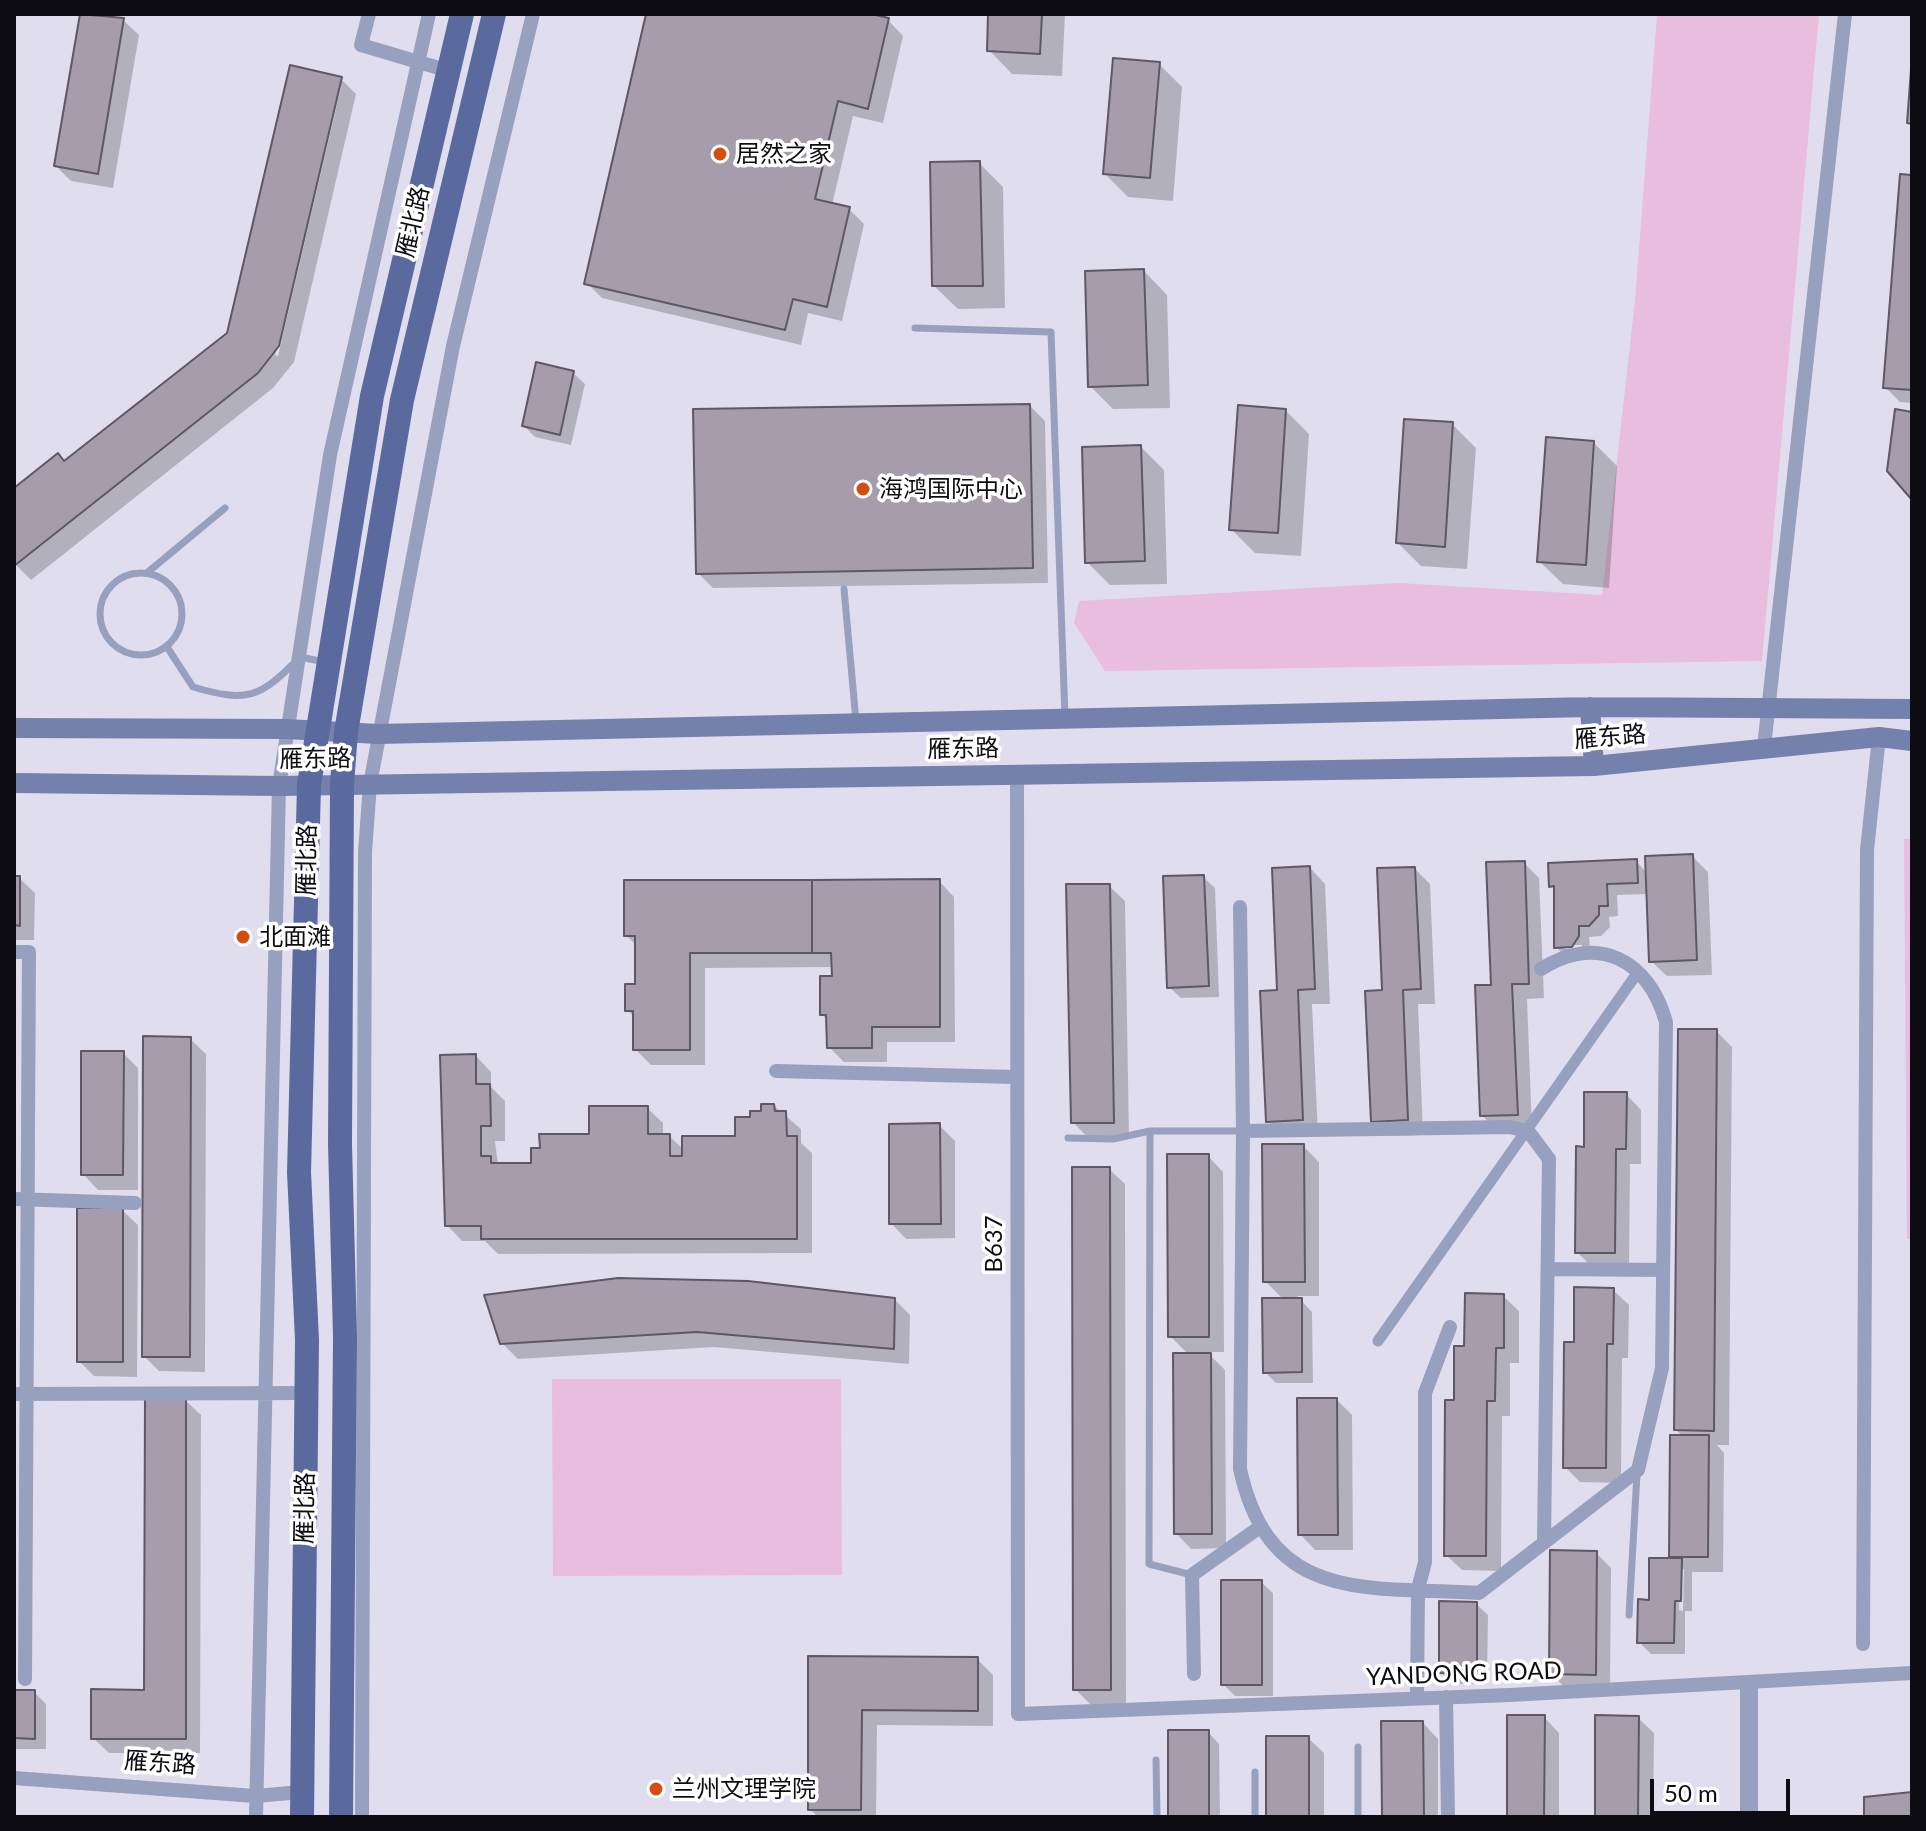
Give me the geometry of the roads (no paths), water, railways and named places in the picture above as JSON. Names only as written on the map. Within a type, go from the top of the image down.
[{"type":"main road","name":"雁北路","points":[[302,1817],[307,1393],[299,1172],[309,785],[372,396],[462,14]]},
{"type":"main road","name":"雁北路","points":[[341,1817],[345,1353],[340,1144],[342,784],[346,732],[402,400],[494,14]]},
{"type":"main road","name":"雁东路","points":[[14,728],[286,729],[378,734],[1590,707],[1766,711],[1912,709]]},
{"type":"main road","points":[[1590,707],[1594,766]]},
{"type":"main road","name":"雁东路","points":[[14,783],[279,786],[1594,766],[1879,737],[1912,741]]},
{"type":"street","points":[[369,14],[361,45],[449,71]]},
{"type":"street","points":[[256,1817],[263,1393],[279,786],[330,455],[429,14]]},
{"type":"street","points":[[362,1817],[365,852],[370,784],[453,346],[533,14]]},
{"type":"street","points":[[1764,747],[1845,14]]},
{"type":"street","points":[[1863,1644],[1867,850],[1879,737]]},
{"type":"street","name":"B637","points":[[1017,774],[1018,1714]]},
{"type":"street","points":[[1240,907],[1243,1131],[1240,1469],[1247,1504],[1260,1527],[1290,1561],[1321,1579],[1356,1587],[1479,1593],[1638,1470],[1662,1368],[1666,1022],[1660,1001],[1638,972],[1613,955],[1565,954],[1541,969]]},
{"type":"street","points":[[14,952],[29,952],[21,1199],[20,1394],[25,1679]]},
{"type":"street","points":[[1378,1341],[1638,972]]},
{"type":"street","points":[[776,1071],[1015,1077]]},
{"type":"street","points":[[1243,1131],[1509,1127],[1528,1131],[1549,1159],[1544,1542]]},
{"type":"street","points":[[21,1199],[135,1203]]},
{"type":"street","points":[[1548,1269],[1663,1270]]},
{"type":"street","points":[[1417,1698],[1418,1589],[1425,1562],[1425,1393],[1450,1327]]},
{"type":"street","points":[[20,1394],[307,1393]]},
{"type":"street","points":[[1194,1674],[1192,1575],[1260,1527]]},
{"type":"street","name":"YANDONG ROAD","points":[[1018,1714],[1749,1684],[1912,1673]]},
{"type":"street","points":[[1749,1684],[1749,1817]]},
{"type":"street","points":[[1446,1697],[1448,1817]]},
{"type":"street","name":"雁东路","points":[[14,1778],[255,1796],[302,1792]]},
{"type":"lane","points":[[915,328],[1051,332],[1065,719]]},
{"type":"lane","points":[[148,572],[225,508]]},
{"type":"lane","points":[[134,572],[148,572],[172,585],[180,597],[182,624],[167,647],[141,655],[127,653],[116,646],[101,624],[100,610],[110,585],[134,572]]},
{"type":"lane","points":[[844,589],[856,723]]},
{"type":"lane","points":[[167,647],[193,687],[231,698],[269,688],[300,657],[331,663]]},
{"type":"lane","points":[[1150,1131],[1149,1564],[1192,1575]]},
{"type":"lane","points":[[1068,1138],[1113,1139],[1150,1131],[1243,1131]]},
{"type":"lane","points":[[1629,1615],[1638,1470]]},
{"type":"lane","points":[[1358,1747],[1358,1817]]},
{"type":"lane","points":[[1156,1760],[1157,1817]]},
{"type":"lane","points":[[1255,1772],[1255,1817]]},
{"type":"place","name":"居然之家","points":[[720,154]]},
{"type":"place","name":"海鸿国际中心","points":[[863,489]]},
{"type":"place","name":"北面滩","points":[[243,937]]},
{"type":"place","name":"兰州文理学院","points":[[656,1789]]}]
